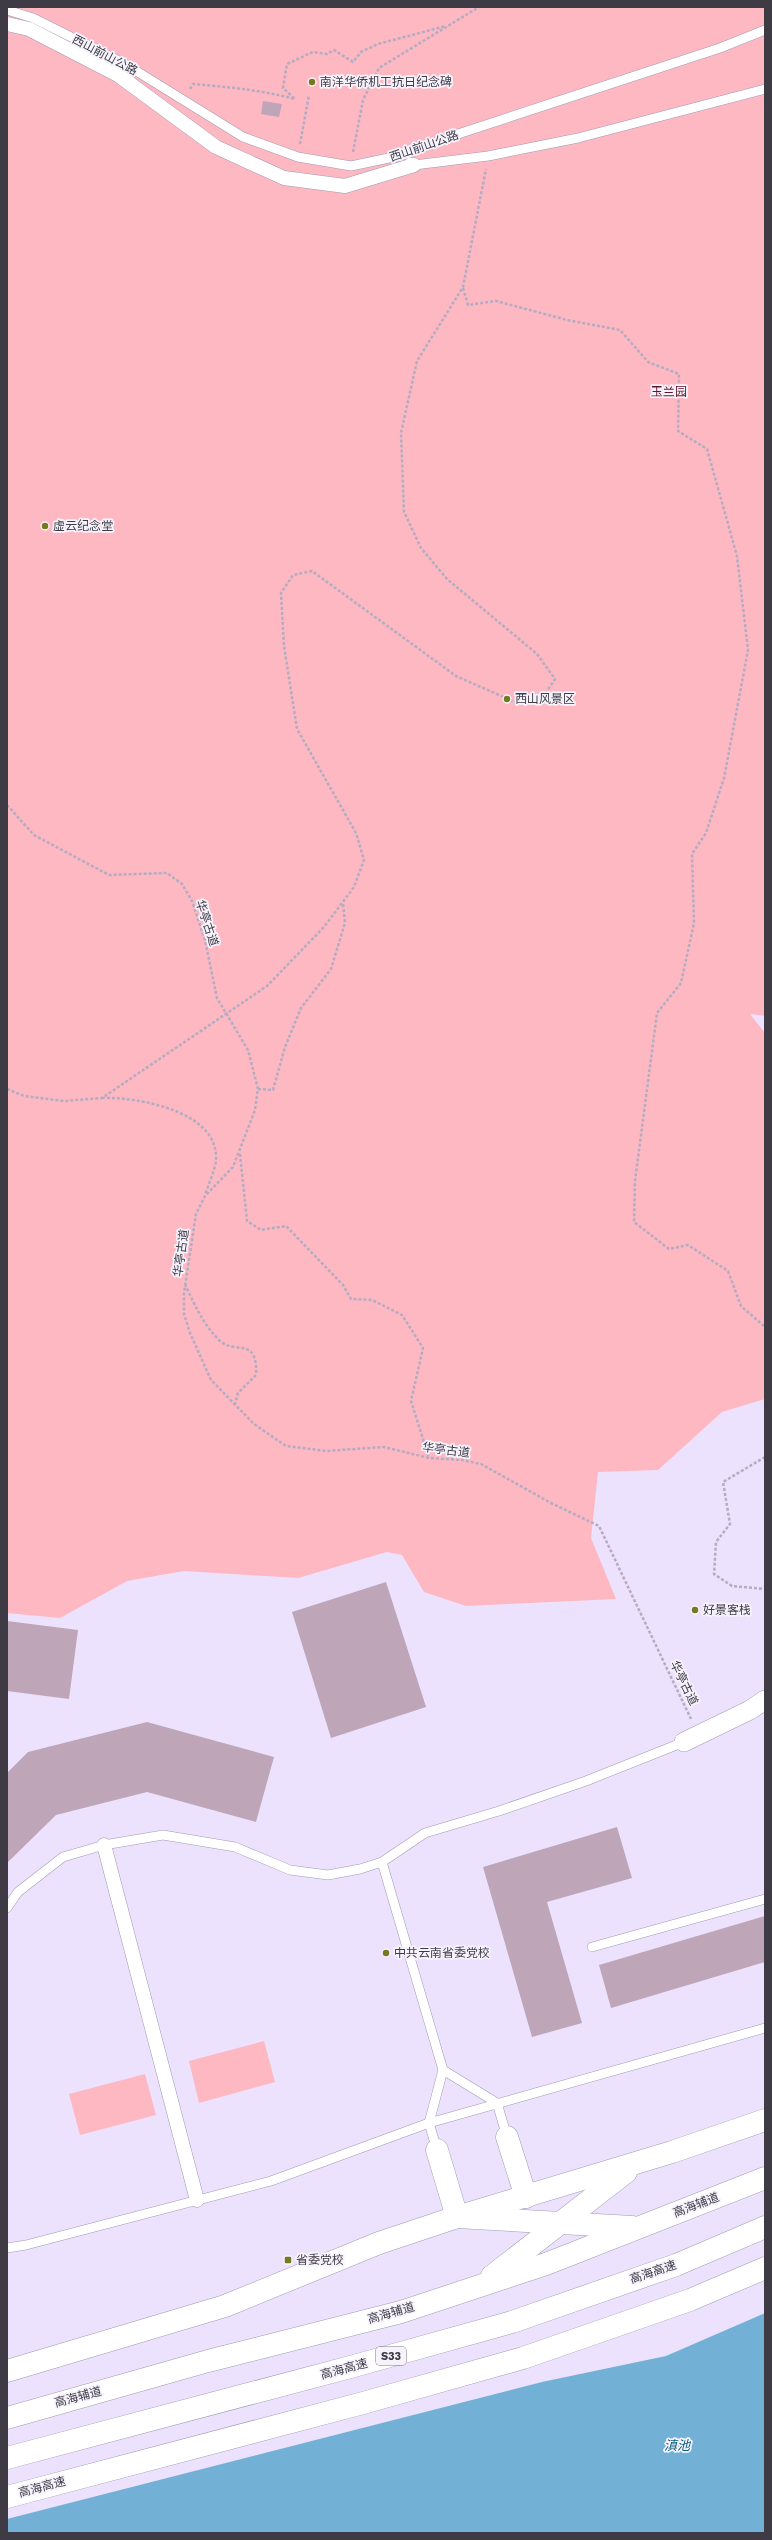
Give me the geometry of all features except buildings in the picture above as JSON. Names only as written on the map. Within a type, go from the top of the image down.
[{"type":"main road","points":[[7,2371],[225,2306],[379,2243],[457,2217],[636,2164],[765,2120]]},
{"type":"main road","points":[[507,2137],[526,2197]]},
{"type":"main road","points":[[437,2150],[457,2217]]},
{"type":"main road","points":[[478,2286],[636,2164]]},
{"type":"main road","name":"高海辅道","points":[[7,2418],[208,2361],[401,2312],[546,2264],[765,2178]]},
{"type":"main road","points":[[457,2217],[640,2227]]},
{"type":"main road","name":"高海高速","points":[[7,2458],[361,2364],[512,2322],[676,2265],[765,2227]]},
{"type":"main road","name":"高海高速","points":[[7,2498],[363,2403],[523,2358],[690,2300],[765,2268]]},
{"type":"street","points":[[7,24],[29,29],[118,75],[216,147],[284,178],[345,186],[414,165]]},
{"type":"street","points":[[691,1739],[750,1710],[765,1700]]},
{"type":"street","points":[[104,1845],[197,2200]]},
{"type":"lane","name":"西山前山公路","points":[[7,10],[33,18],[125,64],[243,137],[298,157],[351,166],[403,155],[461,133],[720,48],[765,30]]},
{"type":"lane","points":[[403,155],[414,165],[488,156],[578,138],[765,89]]},
{"type":"lane","points":[[7,1908],[18,1892],[63,1856],[104,1845],[163,1835],[235,1847],[290,1870],[328,1875],[382,1862],[425,1833],[499,1811],[579,1784],[691,1739]]},
{"type":"lane","points":[[382,1862],[443,2070],[429,2123],[437,2150]]},
{"type":"lane","points":[[592,1947],[765,1899]]},
{"type":"lane","points":[[7,2248],[26,2246],[271,2181],[429,2123],[497,2103],[636,2066],[765,2028]]},
{"type":"lane","points":[[443,2070],[497,2103],[507,2137]]},
{"type":"path","points":[[351,166],[363,100],[379,68],[478,7]]},
{"type":"path","points":[[184,100],[193,84],[270,93],[295,99],[283,88],[287,64],[313,52],[327,54],[334,50],[353,62],[361,52],[378,44],[446,26]]},
{"type":"path","points":[[298,157],[309,95]]},
{"type":"path","points":[[102,1098],[229,1014],[268,986],[324,927],[354,887],[364,860],[356,833],[297,729],[284,646],[281,593],[293,575],[312,570],[456,676],[517,703],[541,700],[554,679],[537,654],[447,579],[421,548],[404,512],[401,433],[417,361],[463,287],[488,156]]},
{"type":"path","points":[[463,287],[468,305],[496,301],[567,320],[620,330],[648,362],[679,374],[678,431],[707,449],[737,556],[748,650],[724,778],[706,833],[692,854],[694,923],[681,983],[657,1013],[635,1181],[634,1222],[669,1249],[688,1245],[728,1271],[741,1306],[765,1326]]},
{"type":"path","name":"华亭古道","points":[[7,805],[34,835],[109,875],[167,873],[182,884],[192,901],[205,940],[217,998],[229,1014],[248,1050],[258,1089],[255,1110],[234,1167],[205,1196],[196,1214],[185,1283],[196,1308],[209,1329],[221,1342],[248,1349],[257,1361],[256,1375],[238,1393],[235,1404],[254,1424],[286,1446],[326,1451],[384,1447],[429,1458],[462,1460],[481,1464],[551,1503],[599,1526],[691,1739]]},
{"type":"path","points":[[258,1089],[273,1090],[285,1047],[301,1008],[331,968],[345,923],[343,902]]},
{"type":"path","points":[[7,1089],[24,1096],[64,1101],[102,1098],[128,1098],[164,1107],[196,1121],[212,1136],[216,1160],[205,1196]]},
{"type":"path","points":[[240,1152],[247,1221],[261,1230],[286,1226],[343,1285],[351,1299],[372,1300],[402,1315],[423,1348],[411,1401],[429,1458]]},
{"type":"path","points":[[185,1283],[183,1304],[190,1333],[211,1380],[235,1404]]},
{"type":"path","points":[[765,1457],[723,1482],[730,1524],[716,1542],[714,1574],[732,1586],[765,1589]]},
{"type":"green space","name":"玉兰园","points":[[7,7],[765,7],[765,1016],[750,1014],[765,1033],[765,1399],[722,1412],[658,1470],[598,1472],[591,1538],[616,1599],[466,1606],[424,1592],[402,1555],[387,1552],[298,1578],[184,1571],[127,1581],[60,1618],[7,1613]]},
{"type":"green space","points":[[264,2041],[275,2082],[199,2103],[189,2061]]},
{"type":"green space","points":[[145,2074],[156,2115],[80,2135],[69,2094]]},
{"type":"water","name":"滇池","points":[[765,2313],[765,2533],[7,2533],[7,2519],[542,2382],[666,2356]]},
{"type":"place","name":"南洋华侨机工抗日纪念碑","points":[[312,82]]},
{"type":"place","name":"虚云纪念堂","points":[[45,526]]},
{"type":"place","name":"西山风景区","points":[[507,699]]},
{"type":"place","name":"好景客栈","points":[[695,1610]]},
{"type":"place","name":"中共云南省委党校","points":[[386,1953]]},
{"type":"place","name":"省委党校","points":[[288,2260]]}]
